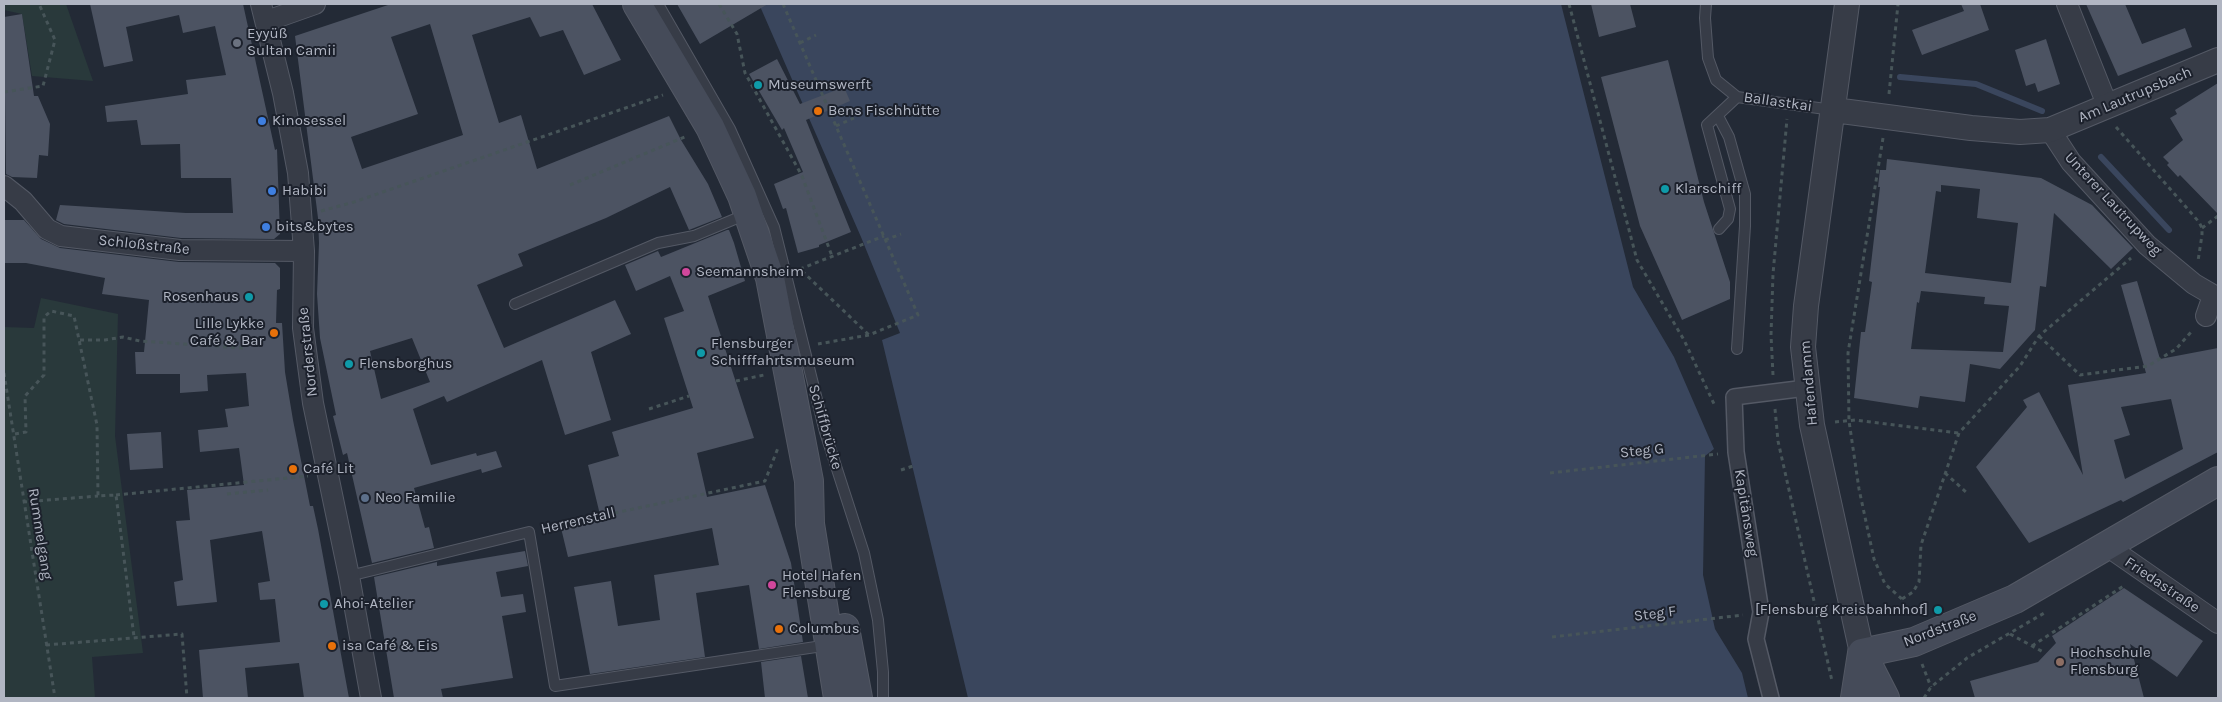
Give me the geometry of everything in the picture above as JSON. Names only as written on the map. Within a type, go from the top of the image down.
[{"type":"main road","name":"Schiffbrücke","points":[[637,4],[710,127],[742,196],[770,278],[809,481],[810,524],[838,644],[858,698]]},
{"type":"main road","name":"Nordstraße","points":[[1862,653],[1914,642],[2015,599],[2218,481]]},
{"type":"main road","name":"Schiffbrücke","points":[[838,644],[838,698]]},
{"type":"main road","name":"Hafendamm","points":[[1845,694],[1862,653]]},
{"type":"main road","name":"Hafendamm","points":[[1862,653],[1885,698]]},
{"type":"street","points":[[264,12],[315,4]]},
{"type":"street","name":"Hafendamm","points":[[1847,4],[1806,306],[1803,347],[1806,388],[1812,425],[1862,653]]},
{"type":"street","points":[[2067,4],[2108,107]]},
{"type":"street","name":"Norderstraße","points":[[264,12],[298,173],[304,251],[303,328],[313,403],[349,576],[371,698]]},
{"type":"street","name":"Am Lautrupsbach","points":[[2050,130],[2218,60]]},
{"type":"street","points":[[1834,110],[1970,128],[2020,132],[2050,130]]},
{"type":"street","name":"Unterer Lautrupweg","points":[[2050,130],[2071,162],[2147,245],[2194,284],[2216,297],[2206,316]]},
{"type":"street","name":"Schloßstraße","points":[[4,186],[23,201],[47,229],[61,236],[180,250],[304,251]]},
{"type":"street","name":"Kapitänsweg","points":[[1771,698],[1756,639],[1760,612],[1736,452],[1734,397],[1806,388]]},
{"type":"street","name":"Friedastraße","points":[[2107,546],[2218,623]]},
{"type":"lane","name":"Schiffbrücke","points":[[658,4],[730,130],[774,227],[825,432],[864,553],[878,620],[884,672],[883,698]]},
{"type":"lane","name":"Ballastkai","points":[[1706,4],[1705,18],[1708,58],[1716,80],[1737,97],[1834,110]]},
{"type":"lane","points":[[1719,229],[1728,219],[1730,209],[1707,125],[1737,97]]},
{"type":"lane","points":[[1718,116],[1729,137],[1745,194],[1745,226],[1737,350]]},
{"type":"lane","points":[[515,304],[658,243],[694,236],[748,214]]},
{"type":"lane","points":[[529,532],[555,686],[838,644]]},
{"type":"lane","name":"Herrenstall","points":[[349,576],[529,532]]},
{"type":"path","points":[[4,92],[43,86],[55,40],[39,4]]},
{"type":"path","points":[[719,4],[737,34],[745,73],[802,176],[832,256]]},
{"type":"path","points":[[783,4],[918,316],[868,335],[818,344]]},
{"type":"path","points":[[1569,4],[1637,260],[1684,340],[1716,409]]},
{"type":"path","points":[[1898,4],[1887,117],[1848,353],[1849,421],[1859,489],[1874,559],[1885,584],[1902,599],[1913,592],[1919,582],[1921,545],[1959,433],[2020,366],[2039,336],[2147,245]]},
{"type":"path","points":[[800,42],[816,35]]},
{"type":"path","points":[[301,215],[354,202],[686,87]]},
{"type":"path","points":[[1788,104],[1771,335],[1778,441],[1845,694]]},
{"type":"path","points":[[2108,107],[2118,130],[2202,228]]},
{"type":"path","points":[[836,126],[854,118]]},
{"type":"path","points":[[570,185],[690,135]]},
{"type":"path","points":[[2194,284],[2202,228],[2218,216]]},
{"type":"path","points":[[868,335],[800,269],[832,256],[901,234]]},
{"type":"path","points":[[15,434],[26,432],[25,396],[44,375],[44,317],[51,311],[74,316],[97,425],[98,496]]},
{"type":"path","points":[[2039,336],[2080,375],[2148,366],[2176,348],[2206,316]]},
{"type":"path","points":[[80,340],[105,340],[123,337],[140,341],[243,348]]},
{"type":"path","name":"Rummelgang","points":[[4,373],[55,698]]},
{"type":"path","points":[[649,409],[689,396]]},
{"type":"path","points":[[1812,425],[1849,421],[1959,433]]},
{"type":"path","name":"Herrenstall","points":[[529,532],[765,481],[779,444]]},
{"type":"path","name":"Steg G","points":[[1550,473],[1736,452]]},
{"type":"path","points":[[901,470],[913,466]]},
{"type":"path","points":[[1945,473],[1966,492]]},
{"type":"path","points":[[23,502],[116,495],[328,474]]},
{"type":"path","points":[[227,494],[268,490]]},
{"type":"path","points":[[116,495],[134,637]]},
{"type":"path","points":[[2032,646],[2124,584],[2132,590],[2155,580]]},
{"type":"path","name":"Steg F","points":[[1552,637],[1760,612]]},
{"type":"path","points":[[46,645],[182,634],[187,698]]},
{"type":"path","points":[[2010,634],[2045,653]]},
{"type":"shaded area","points":[[4,4],[66,4],[93,81],[32,76],[22,14],[4,10]]},
{"type":"shaded area","points":[[41,298],[118,314],[115,436],[143,653],[92,657],[95,698],[4,698],[4,327],[34,328]]},
{"type":"water","points":[[759,4],[1561,4],[1633,287],[1674,357],[1714,449],[1705,456],[1703,575],[1715,629],[1742,673],[1748,698],[968,698],[882,340],[900,333],[861,237]]},
{"type":"building","points":[[90,4],[243,4],[275,150],[277,149],[280,234],[274,239],[181,238],[64,224],[56,220],[60,205],[186,213],[233,213],[231,178],[181,178],[180,144],[141,145],[137,120],[107,122],[105,106],[188,94],[186,80],[226,75],[215,26],[183,33],[179,15],[126,27],[133,61],[104,67]]},
{"type":"building","points":[[391,4],[592,4],[621,60],[584,75],[563,30],[540,37],[530,17],[472,35],[499,123],[521,115],[537,169],[669,116],[681,140],[708,184],[722,217],[689,230],[670,187],[606,218],[518,254],[523,266],[477,285],[504,348],[615,300],[631,334],[591,352],[611,420],[565,435],[542,360],[447,402],[444,396],[413,409],[431,465],[476,453],[477,456],[496,451],[502,467],[482,473],[481,469],[414,488],[425,528],[429,527],[434,548],[372,563],[347,453],[343,455],[333,416],[336,415],[320,338],[317,294],[318,218],[295,36]],"holes":[[[430,24],[463,135],[362,169],[351,137],[418,114],[391,37]],[[412,338],[430,382],[381,399],[370,351]]]},
{"type":"building","points":[[677,4],[768,4],[700,44]]},
{"type":"building","points":[[1591,4],[1630,4],[1636,27],[1599,37]]},
{"type":"building","points":[[1961,4],[1980,4],[1989,30],[1922,55],[1912,30],[1964,11]]},
{"type":"building","points":[[2086,4],[2125,4],[2142,44],[2185,28],[2192,47],[2118,76]]},
{"type":"building","points":[[22,14],[34,96],[38,96],[50,124],[48,156],[39,155],[37,178],[12,177],[6,174],[4,17]]},
{"type":"building","points":[[2046,39],[2060,84],[2038,92],[2035,83],[2026,86],[2015,50]]},
{"type":"building","points":[[777,59],[800,104],[844,87],[850,101],[806,120],[851,232],[819,245],[819,247],[798,253],[786,208],[783,209],[774,184],[803,172],[784,128],[782,130],[749,74]]},
{"type":"building","name":"Klarschiff","points":[[1668,60],[1704,202],[1730,282],[1730,299],[1682,320],[1640,226],[1601,77]]},
{"type":"building","points":[[2218,83],[2218,214],[2180,175],[2178,177],[2167,165],[2169,163],[2163,157],[2183,140],[2170,118],[2177,114],[2175,110]]},
{"type":"building","points":[[1887,159],[2041,178],[2092,205],[2133,248],[2111,269],[2054,213],[2046,287],[2040,286],[2035,330],[2000,369],[1970,364],[1965,402],[1920,396],[1918,408],[1854,398],[1861,332],[1865,332],[1872,282],[1869,281],[1880,187],[1878,187],[1880,170],[1886,170]],"holes":[[[1941,185],[1980,189],[1977,218],[2018,223],[2011,283],[1925,273],[1936,191],[1941,192]],[[1921,291],[1985,297],[1984,304],[2009,306],[2003,352],[1911,349],[1917,302],[1919,303]]]},
{"type":"building","points":[[4,220],[24,220],[41,239],[60,248],[179,262],[275,263],[280,268],[280,289],[277,290],[276,323],[282,323],[285,372],[293,420],[310,506],[313,506],[318,529],[349,698],[304,698],[299,663],[245,668],[248,698],[203,698],[199,650],[280,642],[275,599],[260,600],[258,583],[270,581],[262,531],[210,540],[217,602],[177,606],[174,582],[183,580],[176,521],[190,520],[187,490],[244,485],[239,448],[200,452],[198,430],[228,427],[225,409],[249,406],[246,373],[207,375],[208,391],[180,393],[180,374],[136,374],[135,352],[144,352],[149,300],[102,294],[105,278],[26,263],[4,263]]},
{"type":"building","points":[[729,230],[734,243],[745,281],[708,296],[754,438],[697,453],[707,497],[765,485],[791,563],[803,642],[759,649],[749,585],[696,593],[705,657],[590,674],[574,587],[611,581],[618,626],[660,620],[654,575],[719,565],[712,528],[568,557],[561,528],[601,519],[588,465],[619,456],[612,432],[693,408],[664,318],[684,311],[670,276],[636,291],[625,265],[658,251],[661,257]]},
{"type":"building","points":[[2137,281],[2160,359],[2218,348],[2218,452],[2123,502],[2121,500],[2029,543],[1976,467],[2027,407],[2023,400],[2039,392],[2083,475],[2068,385],[2146,373],[2121,285]],"holes":[[[2171,399],[2183,449],[2125,479],[2114,440],[2130,435],[2121,407]]]},
{"type":"building","points":[[161,432],[163,468],[130,470],[127,434]]},
{"type":"building","points":[[525,551],[528,566],[496,572],[501,597],[523,594],[526,612],[502,616],[513,678],[441,689],[443,698],[394,698],[374,577],[437,562],[437,566]]},
{"type":"building","points":[[2124,588],[2203,641],[2177,677],[2130,644],[2144,698],[1975,698],[1970,681],[2038,662],[2056,643],[2052,636]]},
{"type":"building","points":[[801,656],[808,698],[765,698],[761,662]]},
{"type":"waterway","points":[[1900,77],[1976,84],[2042,111]]},
{"type":"waterway","points":[[2101,157],[2169,230]]},
{"type":"place","name":"Eyyüß Sultan Camii","points":[[237,43]]},
{"type":"place","name":"Museumswerft","points":[[758,85]]},
{"type":"place","name":"Bens Fischhütte","points":[[818,111]]},
{"type":"place","name":"Kinosessel","points":[[262,121]]},
{"type":"place","name":"Klarschiff","points":[[1665,189]]},
{"type":"place","name":"Habibi","points":[[272,191]]},
{"type":"place","name":"bits&bytes","points":[[266,227]]},
{"type":"place","name":"Seemannsheim","points":[[686,272]]},
{"type":"place","name":"Rosenhaus","points":[[249,297]]},
{"type":"place","name":"Lille Lykke Café & Bar","points":[[274,333]]},
{"type":"place","name":"Flensburger Schifffahrtsmuseum","points":[[701,353]]},
{"type":"place","name":"Flensborghus","points":[[349,364]]},
{"type":"place","name":"Café Lit","points":[[293,469]]},
{"type":"place","name":"Neo Familie","points":[[365,498]]},
{"type":"place","name":"Hotel Hafen Flensburg","points":[[772,585]]},
{"type":"place","name":"Ahoi-Atelier","points":[[324,604]]},
{"type":"place","name":"[Flensburg Kreisbahnhof]","points":[[1938,610]]},
{"type":"place","name":"Columbus","points":[[779,629]]},
{"type":"place","name":"isa Café & Eis","points":[[332,646]]},
{"type":"place","name":"Hochschule Flensburg","points":[[2060,662]]}]
